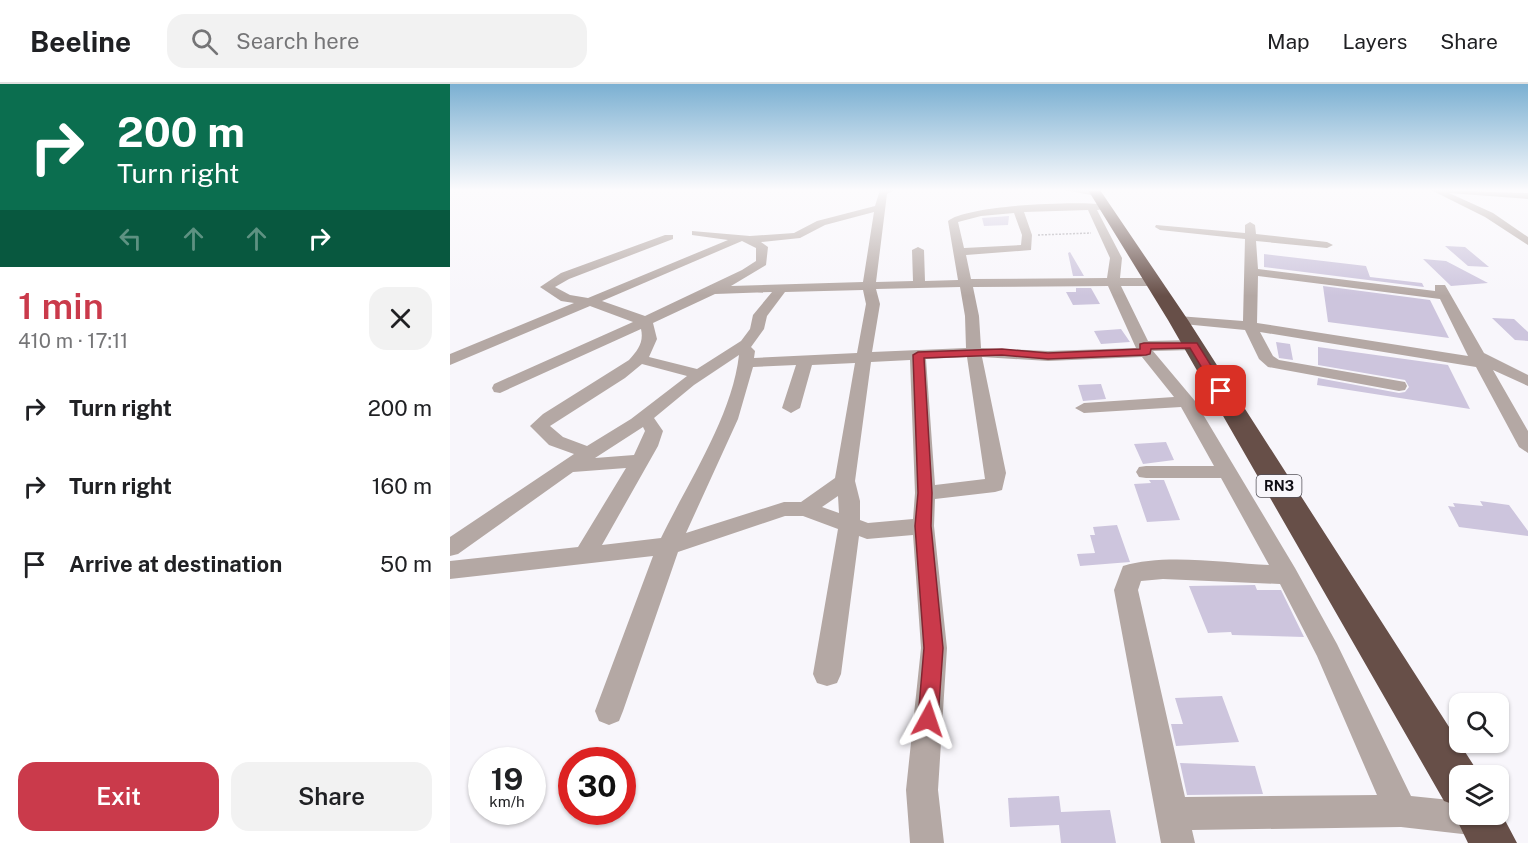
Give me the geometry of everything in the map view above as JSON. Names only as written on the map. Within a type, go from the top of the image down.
[{"type":"highway","name":"RN3","points":[[1110,225],[1154,282],[1178,320],[1449,768]]},
{"type":"street","points":[[696,233],[744,240],[793,237],[816,225]]},
{"type":"street","points":[[827,674],[849,526],[850,501],[845,481],[852,422],[873,304],[869,286],[878,225]]},
{"type":"street","points":[[925,493],[995,485],[996,474],[974,353],[967,283],[954,225]]},
{"type":"street","points":[[961,252],[1024,250],[1027,248],[1027,235],[1024,225]]},
{"type":"street","points":[[1102,225],[1116,258],[1113,282],[1145,349],[1186,401],[1287,575],[1328,652],[1401,811]]},
{"type":"street","points":[[1504,225],[1528,242]]},
{"type":"street","points":[[1160,227],[1250,231],[1327,245]]},
{"type":"street","points":[[1250,231],[1252,272],[1250,326],[1267,359],[1274,364],[1399,386]]},
{"type":"street","points":[[645,321],[591,302],[566,298],[546,287],[565,276],[669,237]]},
{"type":"street","points":[[450,360],[744,240],[762,247],[762,262],[746,273],[500,388]]},
{"type":"street","points":[[918,250],[919,286]]},
{"type":"street","points":[[1252,272],[1443,292],[1528,447]]},
{"type":"street","points":[[710,290],[967,283],[1154,282]]},
{"type":"street","points":[[450,548],[567,466],[645,417],[699,374],[746,344],[757,328],[760,315],[780,289]]},
{"type":"street","points":[[1178,320],[1250,326],[1478,359],[1525,378]]},
{"type":"street","points":[[589,453],[556,441],[539,426],[587,397],[640,359],[649,347],[651,338],[645,321]]},
{"type":"street","points":[[609,711],[669,546],[737,398],[748,363],[746,344]]},
{"type":"street","points":[[748,363],[974,353],[1048,356],[1193,345]]},
{"type":"street","points":[[918,355],[925,493],[923,526],[934,648],[922,790],[927,843]]},
{"type":"street","points":[[640,359],[699,374]]},
{"type":"street","points":[[791,408],[806,360]]},
{"type":"street","points":[[1084,408],[1186,401]]},
{"type":"street","points":[[586,553],[640,461],[654,431],[645,417]]},
{"type":"street","points":[[567,466],[640,461]]},
{"type":"street","points":[[1146,472],[1229,472]]},
{"type":"street","points":[[805,509],[845,481]]},
{"type":"street","points":[[450,570],[586,553],[669,546],[716,533],[784,509],[805,509],[867,531],[923,526]]},
{"type":"street","points":[[1287,575],[1163,570],[1131,573],[1126,590],[1175,829],[1401,811],[1449,814]]},
{"type":"path","points":[[1027,235],[1047,225]]},
{"type":"building","points":[[1445,246],[1465,247],[1489,267],[1468,266]]},
{"type":"building","points":[[1070,252],[1084,276],[1073,276],[1068,253]]},
{"type":"building","points":[[1264,254],[1366,266],[1370,277],[1422,283],[1424,287],[1264,267]]},
{"type":"building","points":[[1423,259],[1446,261],[1488,283],[1451,286]]},
{"type":"building","points":[[1323,286],[1430,300],[1449,338],[1328,322]]},
{"type":"building","points":[[1076,288],[1091,288],[1100,304],[1073,305],[1066,292],[1076,292]]},
{"type":"building","points":[[1492,318],[1514,319],[1528,332],[1528,341],[1515,340]]},
{"type":"building","points":[[1121,329],[1130,342],[1101,344],[1094,331]]},
{"type":"building","points":[[1276,342],[1290,344],[1293,360],[1279,358]]},
{"type":"building","points":[[1318,347],[1448,365],[1470,409],[1317,385],[1318,378],[1399,393],[1405,392],[1409,387],[1405,380],[1318,365]]},
{"type":"building","points":[[1101,384],[1106,399],[1083,401],[1078,385]]},
{"type":"building","points":[[1166,442],[1174,460],[1143,464],[1134,444]]},
{"type":"building","points":[[1149,480],[1164,480],[1180,520],[1147,522],[1134,484],[1151,483]]},
{"type":"building","points":[[1480,501],[1509,505],[1528,531],[1528,536],[1459,527],[1448,506],[1455,507],[1453,503],[1483,506]]},
{"type":"building","points":[[1117,525],[1130,562],[1080,566],[1077,554],[1095,553],[1090,535],[1095,535],[1093,527]]},
{"type":"building","points":[[1255,585],[1257,590],[1281,590],[1304,637],[1232,635],[1231,632],[1208,633],[1189,586]]},
{"type":"building","points":[[1222,696],[1239,742],[1176,746],[1171,724],[1183,724],[1175,698]]},
{"type":"building","points":[[1180,763],[1255,766],[1263,794],[1187,795]]},
{"type":"building","points":[[1059,796],[1061,812],[1110,810],[1116,843],[1061,843],[1059,825],[1010,827],[1008,798]]},
{"type":"route","points":[[928,719],[934,648],[923,526],[925,493],[918,355],[1002,352],[1048,356],[1146,352],[1144,346],[1193,345],[1221,391]]}]
